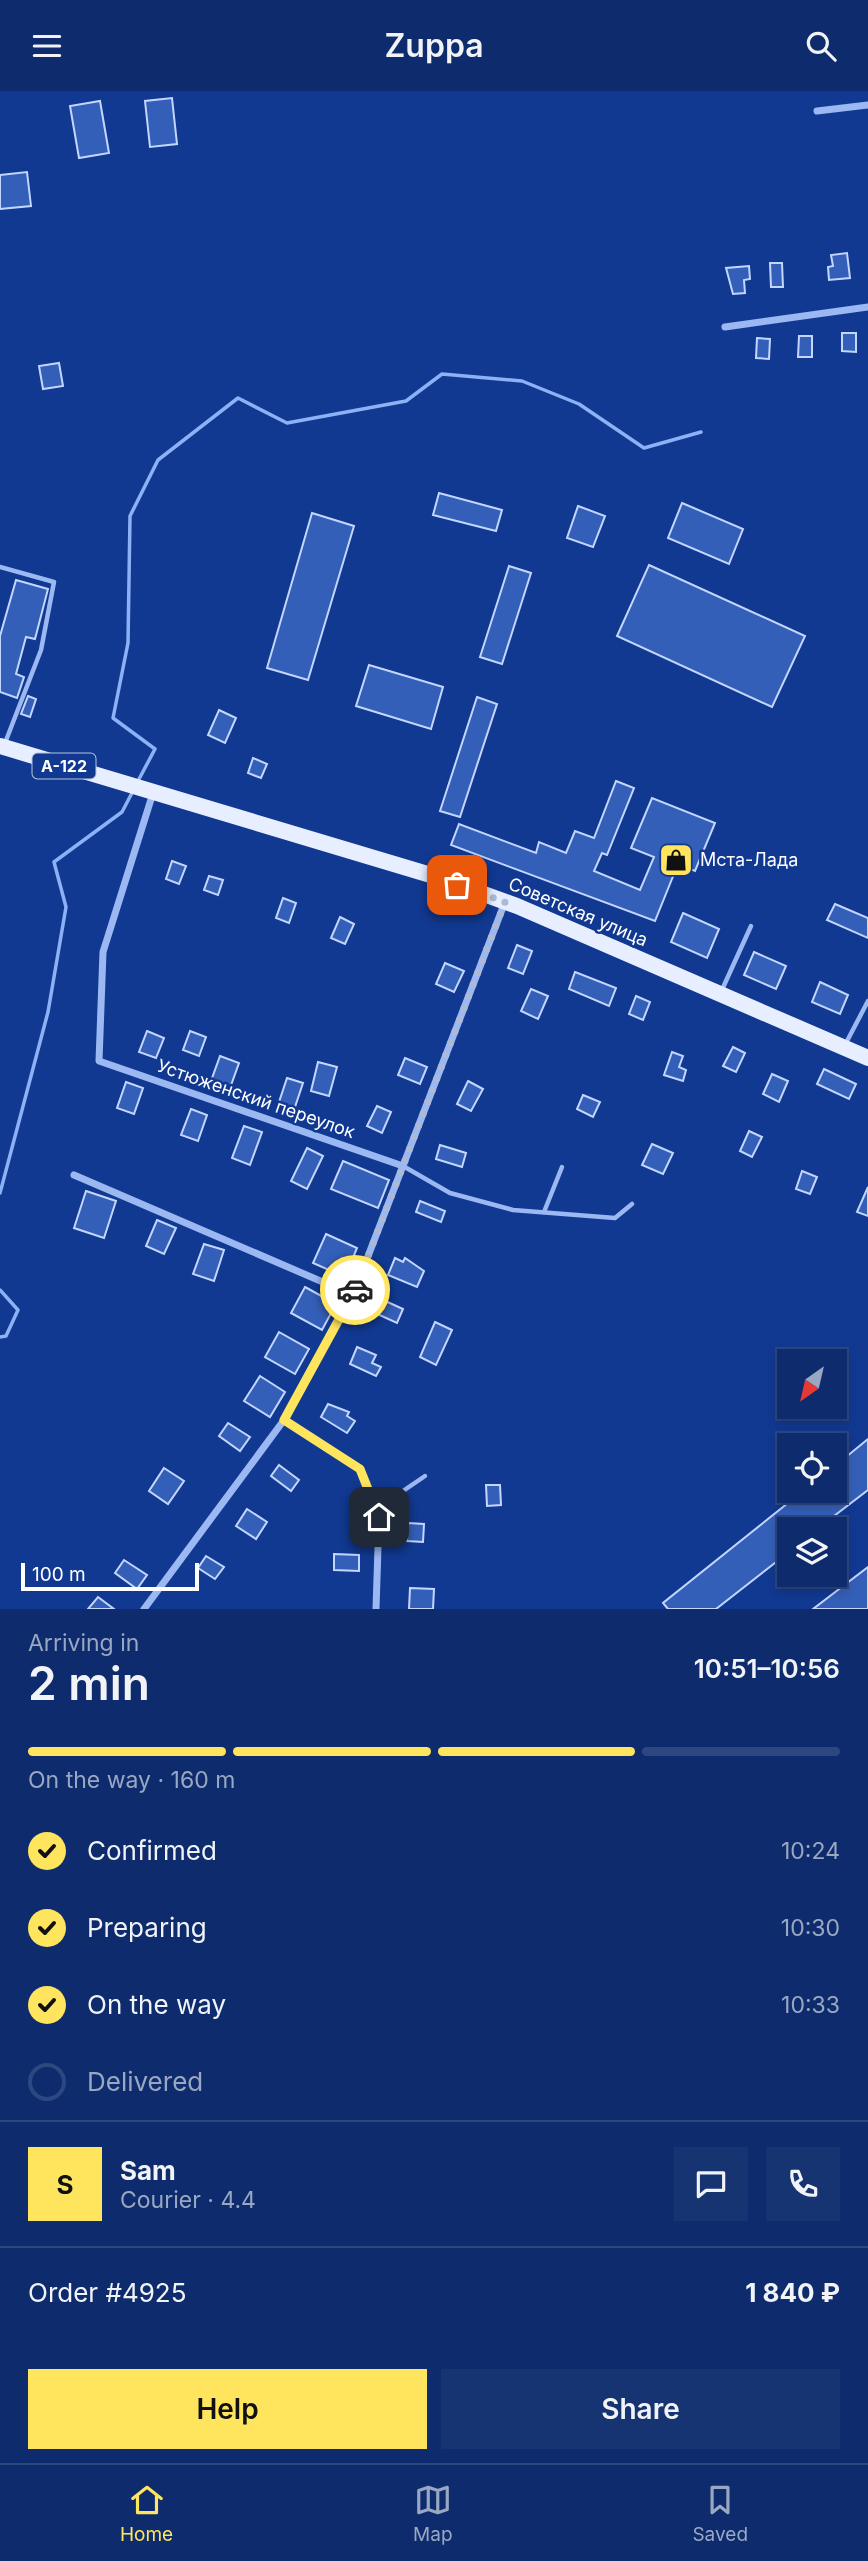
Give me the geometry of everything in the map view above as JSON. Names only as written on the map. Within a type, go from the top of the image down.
[{"type":"main road","name":"Советская улица","points":[[2,746],[434,876],[505,902],[868,1058]]},
{"type":"street","points":[[817,111],[868,104]]},
{"type":"street","points":[[725,327],[868,307]]},
{"type":"street","name":"Устюженский переулок","points":[[141,790],[103,953],[99,1061],[403,1167]]},
{"type":"street","points":[[144,1609],[284,1420],[353,1295],[505,902]]},
{"type":"street","points":[[74,1175],[353,1295]]},
{"type":"street","points":[[284,1420],[360,1469],[379,1517],[376,1609]]},
{"type":"lane","points":[[0,567],[54,582],[41,650],[2,746]]},
{"type":"lane","points":[[721,993],[751,926]]},
{"type":"lane","points":[[844,1047],[868,1001]]},
{"type":"lane","points":[[403,1167],[450,1193],[513,1210],[615,1218],[632,1204]]},
{"type":"lane","points":[[544,1212],[562,1167]]},
{"type":"lane","points":[[371,1498],[403,1491],[425,1476]]},
{"type":"building","points":[[172,98],[177,144],[150,147],[145,101]]},
{"type":"building","points":[[100,101],[109,153],[79,158],[70,106]]},
{"type":"building","points":[[27,172],[31,206],[0,209],[0,175]]},
{"type":"building","points":[[847,253],[850,278],[829,280],[828,267],[833,266],[831,255]]},
{"type":"building","points":[[770,263],[782,263],[783,287],[771,287]]},
{"type":"building","points":[[749,266],[750,279],[744,280],[745,293],[733,294],[726,268]]},
{"type":"building","points":[[842,333],[856,333],[856,352],[842,351]]},
{"type":"building","points":[[799,336],[812,336],[812,357],[798,357]]},
{"type":"building","points":[[757,338],[770,339],[769,359],[756,358]]},
{"type":"building","points":[[59,363],[63,386],[43,389],[39,366]]},
{"type":"building","points":[[439,493],[502,510],[496,531],[433,515]]},
{"type":"building","points":[[682,503],[743,529],[729,564],[668,538]]},
{"type":"building","points":[[578,506],[605,516],[593,547],[567,538]]},
{"type":"building","points":[[312,513],[354,526],[308,680],[267,668]]},
{"type":"building","points":[[649,565],[805,636],[772,707],[617,636]]},
{"type":"building","points":[[509,566],[531,573],[502,664],[480,657]]},
{"type":"building","points":[[16,580],[48,589],[35,639],[26,637],[16,674],[24,677],[17,698],[0,692],[0,636]]},
{"type":"building","points":[[369,665],[443,687],[431,729],[356,706]]},
{"type":"building","points":[[28,696],[36,699],[30,717],[21,714]]},
{"type":"building","points":[[477,697],[497,704],[460,817],[440,811]]},
{"type":"building","points":[[219,710],[236,718],[225,743],[208,735]]},
{"type":"building","points":[[253,758],[267,764],[261,778],[248,773]]},
{"type":"building","points":[[616,781],[634,788],[607,855],[602,853],[594,871],[640,890],[654,857],[631,848],[652,798],[715,823],[695,871],[678,864],[655,921],[451,845],[459,824],[536,853],[539,842],[566,853],[575,831],[594,838]]},
{"type":"building","points":[[172,861],[186,866],[179,884],[166,879]]},
{"type":"building","points":[[209,876],[223,880],[218,895],[204,890]]},
{"type":"building","points":[[283,898],[296,903],[289,923],[276,918]]},
{"type":"building","points":[[835,904],[868,918],[868,938],[827,920]]},
{"type":"building","points":[[683,913],[719,929],[707,958],[671,942]]},
{"type":"building","points":[[340,917],[354,924],[345,944],[331,938]]},
{"type":"building","points":[[517,945],[532,951],[523,974],[508,968]]},
{"type":"building","points":[[754,952],[786,966],[776,989],[744,975]]},
{"type":"building","points":[[445,963],[464,971],[454,992],[436,984]]},
{"type":"building","points":[[575,972],[616,988],[609,1006],[569,989]]},
{"type":"building","points":[[820,982],[848,995],[840,1014],[812,1002]]},
{"type":"building","points":[[531,989],[548,996],[538,1019],[521,1011]]},
{"type":"building","points":[[636,996],[650,1002],[643,1020],[629,1014]]},
{"type":"building","points":[[147,1031],[164,1038],[156,1058],[139,1052]]},
{"type":"building","points":[[190,1031],[206,1037],[199,1056],[183,1050]]},
{"type":"building","points":[[733,1047],[745,1053],[736,1072],[723,1066]]},
{"type":"building","points":[[672,1052],[683,1056],[679,1067],[686,1070],[683,1081],[664,1075]]},
{"type":"building","points":[[220,1056],[239,1063],[230,1088],[211,1081]]},
{"type":"building","points":[[405,1058],[427,1067],[420,1084],[398,1075]]},
{"type":"building","points":[[318,1062],[337,1067],[329,1096],[311,1091]]},
{"type":"building","points":[[824,1069],[856,1084],[849,1099],[817,1084]]},
{"type":"building","points":[[772,1074],[788,1081],[779,1102],[763,1094]]},
{"type":"building","points":[[287,1078],[303,1083],[294,1110],[278,1105]]},
{"type":"building","points":[[468,1081],[483,1089],[471,1111],[457,1104]]},
{"type":"building","points":[[126,1082],[143,1088],[134,1114],[117,1108]]},
{"type":"building","points":[[583,1095],[600,1102],[593,1117],[577,1109]]},
{"type":"building","points":[[377,1106],[391,1112],[382,1133],[367,1126]]},
{"type":"building","points":[[191,1109],[207,1115],[198,1141],[181,1135]]},
{"type":"building","points":[[244,1126],[262,1132],[250,1165],[232,1158]]},
{"type":"building","points":[[749,1131],[762,1137],[752,1157],[740,1151]]},
{"type":"building","points":[[652,1144],[673,1153],[663,1174],[642,1165]]},
{"type":"building","points":[[440,1145],[466,1153],[462,1167],[436,1159]]},
{"type":"building","points":[[307,1148],[323,1156],[307,1189],[291,1181]]},
{"type":"building","points":[[343,1161],[389,1180],[378,1208],[331,1189]]},
{"type":"building","points":[[802,1171],[817,1177],[810,1194],[796,1189]]},
{"type":"building","points":[[868,1187],[868,1216],[857,1212]]},
{"type":"building","points":[[86,1191],[116,1201],[104,1238],[74,1228]]},
{"type":"building","points":[[420,1201],[445,1211],[441,1222],[416,1212]]},
{"type":"building","points":[[157,1220],[176,1228],[164,1254],[146,1246]]},
{"type":"building","points":[[326,1234],[357,1248],[345,1277],[313,1263]]},
{"type":"building","points":[[204,1244],[224,1250],[214,1281],[193,1274]]},
{"type":"building","points":[[395,1258],[403,1262],[405,1258],[424,1271],[417,1287],[388,1275]]},
{"type":"building","points":[[305,1287],[336,1304],[322,1330],[291,1313]]},
{"type":"building","points":[[381,1299],[403,1309],[397,1323],[375,1313]]},
{"type":"building","points":[[435,1322],[452,1330],[436,1365],[420,1357]]},
{"type":"building","points":[[279,1332],[309,1349],[295,1374],[265,1357]]},
{"type":"building","points":[[357,1347],[376,1355],[372,1363],[381,1367],[376,1376],[350,1364]]},
{"type":"building","points":[[260,1376],[285,1392],[270,1417],[244,1401]]},
{"type":"building","points":[[328,1404],[349,1412],[347,1416],[355,1421],[347,1433],[321,1417]]},
{"type":"building","points":[[228,1423],[250,1437],[240,1451],[219,1436]]},
{"type":"building","points":[[868,1439],[868,1490],[833,1517],[777,1517],[777,1561],[716,1609],[668,1609],[663,1603],[788,1503],[847,1503],[847,1456]]},
{"type":"building","points":[[279,1465],[299,1480],[291,1491],[271,1476]]},
{"type":"building","points":[[164,1468],[184,1481],[168,1504],[149,1491]]},
{"type":"building","points":[[486,1485],[500,1485],[501,1505],[487,1506]]},
{"type":"building","points":[[247,1509],[267,1522],[256,1539],[236,1526]]},
{"type":"building","points":[[408,1523],[424,1524],[423,1542],[407,1541]]},
{"type":"building","points":[[334,1554],[359,1555],[359,1571],[334,1570]]},
{"type":"building","points":[[206,1556],[224,1567],[215,1579],[198,1568]]},
{"type":"building","points":[[124,1560],[147,1575],[137,1589],[115,1573]]},
{"type":"building","points":[[868,1567],[868,1609],[813,1609],[842,1587],[847,1587],[847,1583]]},
{"type":"building","points":[[410,1588],[434,1589],[433,1609],[409,1609]]},
{"type":"building","points":[[98,1597],[114,1609],[88,1609]]},
{"type":"waterway","points":[[138,781],[155,749],[113,718],[128,643],[130,516],[158,460],[238,398],[287,423],[406,401],[442,374],[522,381],[579,404],[644,448],[701,432]]},
{"type":"waterway","points":[[0,1193],[48,1012],[66,907],[54,862],[122,812],[133,791]]},
{"type":"waterway","points":[[0,1290],[18,1310],[6,1336],[0,1337]]},
{"type":"way so far","points":[[355,1290],[505,902],[457,885]]},
{"type":"place","name":"Мста-Лада","points":[[676,860]]},
{"type":"route","points":[[355,1290],[284,1420],[360,1469],[379,1517]]}]
